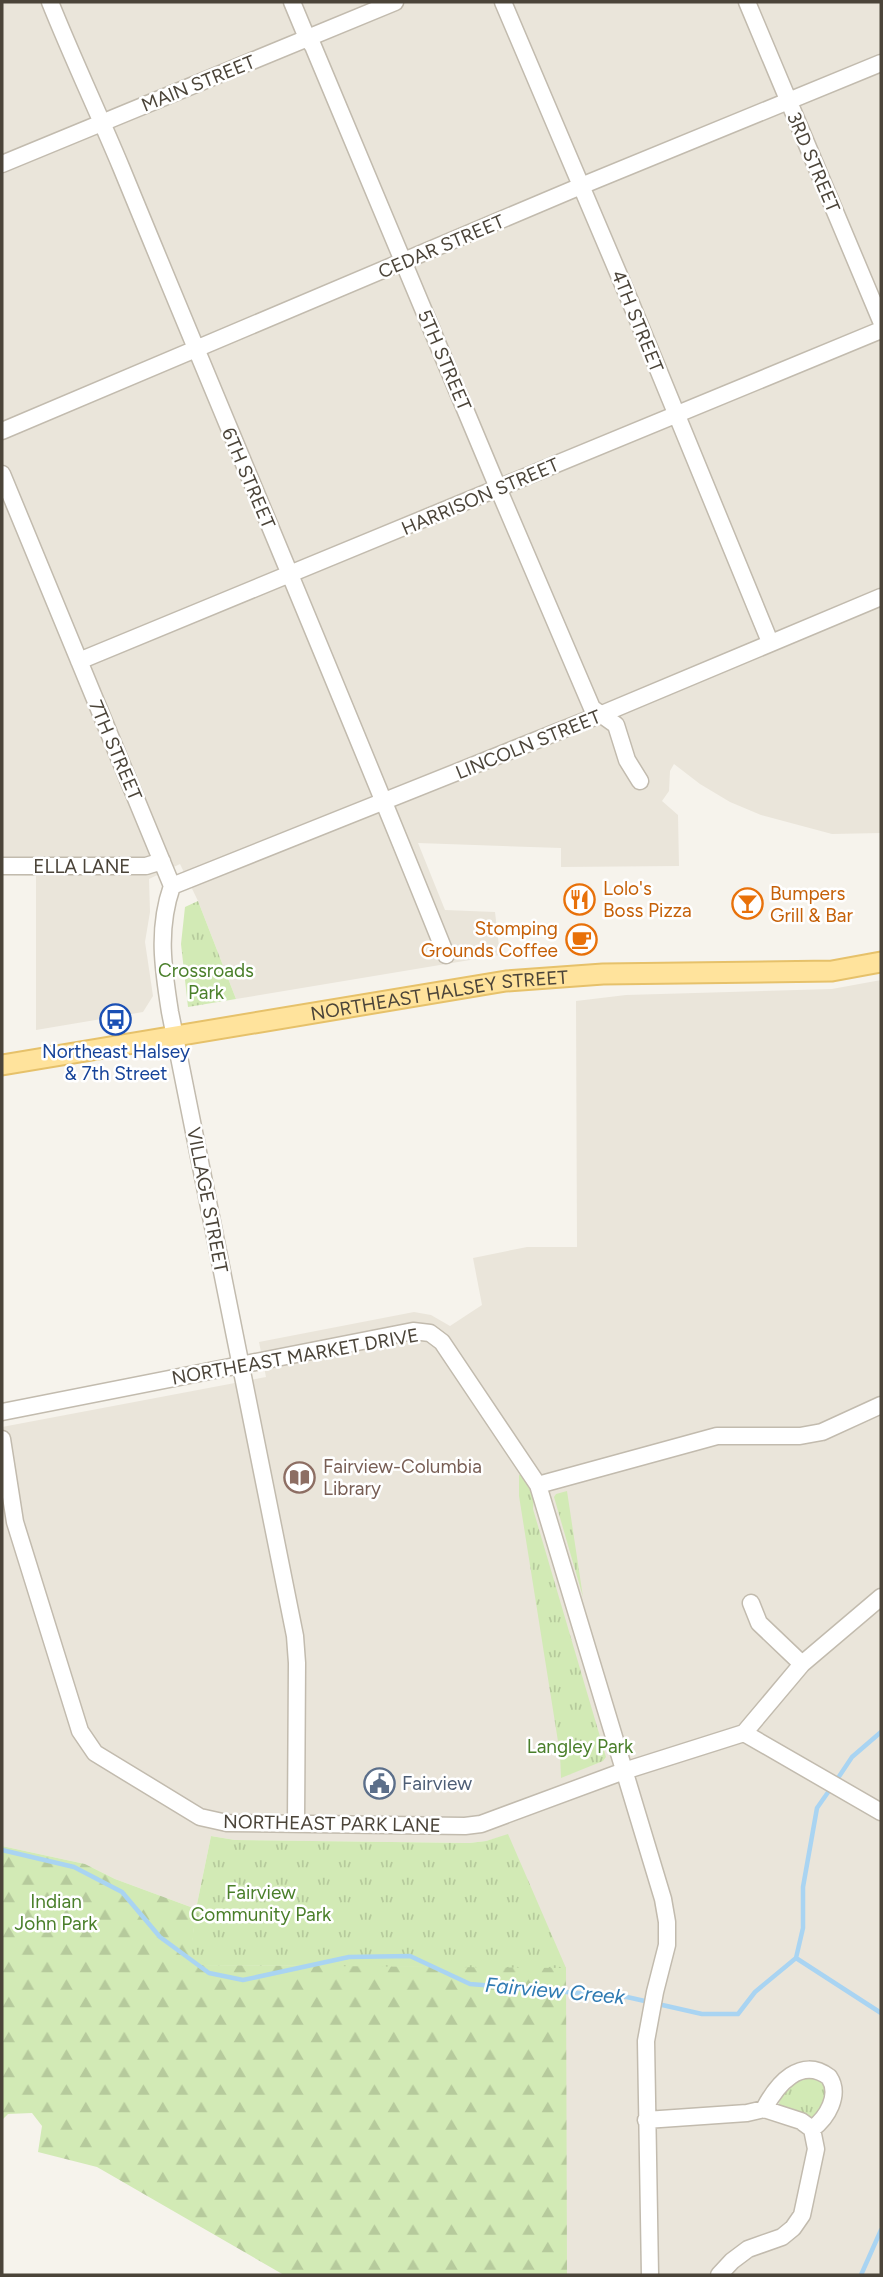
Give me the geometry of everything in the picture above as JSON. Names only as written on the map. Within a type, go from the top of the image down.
[{"type":"main road","name":"NORTHEAST HALSEY STREET","points":[[2,1066],[506,981],[628,973],[832,971],[881,962]]},
{"type":"street","name":"6TH STREET","points":[[50,2],[103,122],[446,956]]},
{"type":"street","name":"5TH STREET","points":[[292,2],[313,46],[592,708],[617,725],[627,760],[640,781]]},
{"type":"street","name":"MAIN STREET","points":[[2,164],[395,2]]},
{"type":"street","name":"4TH STREET","points":[[503,2],[770,642]]},
{"type":"street","name":"3RD STREET","points":[[747,2],[881,321]]},
{"type":"street","name":"CEDAR STREET","points":[[2,431],[881,63]]},
{"type":"street","name":"HARRISON STREET","points":[[79,662],[881,330]]},
{"type":"street","name":"7TH STREET","points":[[2,474],[172,886]]},
{"type":"street","name":"LINCOLN STREET","points":[[172,886],[602,714],[881,597]]},
{"type":"street","name":"ELLA LANE","points":[[2,866],[146,866],[162,861]]},
{"type":"street","points":[[172,886],[162,925],[162,949],[175,1036]]},
{"type":"street","name":"VILLAGE STREET","points":[[175,1036],[295,1636],[298,1663],[296,1824]]},
{"type":"street","name":"NORTHEAST MARKET DRIVE","points":[[2,1412],[413,1331],[430,1332],[442,1342],[538,1485]]},
{"type":"street","points":[[650,2275],[646,2042],[667,1945],[667,1922],[663,1899],[538,1485],[717,1436],[800,1436],[822,1432],[881,1405]]},
{"type":"street","name":"NORTHEAST PARK LANE","points":[[2,1439],[15,1522],[80,1731],[95,1753],[200,1817],[227,1823],[481,1824],[624,1771],[744,1733]]},
{"type":"street","points":[[881,1597],[802,1664],[744,1733],[881,1812]]},
{"type":"street","points":[[751,1604],[759,1623],[802,1664]]},
{"type":"street","points":[[764,2109],[772,2095],[798,2071],[812,2068],[830,2077],[833,2090],[827,2116],[812,2129]]},
{"type":"street","points":[[646,2120],[764,2109],[801,2122],[812,2129],[816,2149],[802,2215],[782,2237],[748,2249],[719,2275]]},
{"type":"shaded area","points":[[2,2],[881,2],[881,833],[832,834],[761,815],[730,802],[674,764],[670,771],[669,791],[662,801],[678,815],[679,866],[561,867],[561,848],[418,843],[445,910],[495,912],[500,955],[236,999],[198,901],[180,864],[149,879],[150,912],[145,942],[153,996],[143,1012],[36,1030],[36,876],[2,875]]},
{"type":"shaded area","points":[[881,980],[881,2275],[567,2275],[508,1835],[469,1843],[235,1840],[211,1836],[196,1909],[115,1879],[85,1864],[2,1846],[2,1427],[266,1377],[259,1342],[414,1312],[431,1315],[450,1326],[482,1305],[473,1258],[527,1247],[577,1247],[576,1001],[626,995],[832,989]]},
{"type":"green space","name":"Crossroads Park","points":[[198,901],[236,999],[188,1007],[181,944],[185,907]]},
{"type":"green space","name":"Langley Park","points":[[519,1475],[522,1475],[534,1497],[533,1509],[606,1757],[603,1761],[561,1778],[560,1754],[519,1496]]},
{"type":"green space","points":[[567,1491],[583,1597],[554,1497]]},
{"type":"green space","name":"Fairview Community Park","points":[[508,1834],[566,1968],[189,1965],[196,1909],[211,1836],[235,1840],[469,1843]]},
{"type":"green space","name":"Indian John Park","points":[[2,1846],[85,1864],[115,1879],[196,1909],[190,1965],[566,1967],[567,2275],[284,2275],[97,2167],[38,2152],[42,2126],[32,2113],[8,2114],[2,2120]]},
{"type":"green space","points":[[802,2076],[827,2081],[825,2112],[814,2118],[779,2104],[781,2093]]},
{"type":"waterway","name":"Fairview Creek","points":[[836,1781],[852,1757],[881,1732]]},
{"type":"waterway","name":"Fairview Creek","points":[[2,1850],[74,1867],[122,1892],[160,1937],[209,1973],[243,1980],[349,1957],[410,1956],[470,1984],[627,1997],[702,2014],[738,2014],[755,1992],[796,1958],[803,1928],[803,1887],[817,1808],[831,1788]]},
{"type":"waterway","points":[[796,1958],[881,2013]]},
{"type":"waterway","points":[[861,2275],[881,2230]]},
{"type":"place","name":"Lolo's Boss Pizza","points":[[580,899]]},
{"type":"place","name":"Bumpers Grill & Bar","points":[[747,904]]},
{"type":"place","name":"Stomping Grounds Coffee","points":[[581,939]]},
{"type":"place","name":"Northeast Halsey & 7th Street","points":[[116,1020]]},
{"type":"place","name":"Fairview-Columbia Library","points":[[300,1477]]},
{"type":"place","name":"Fairview","points":[[379,1783]]}]
